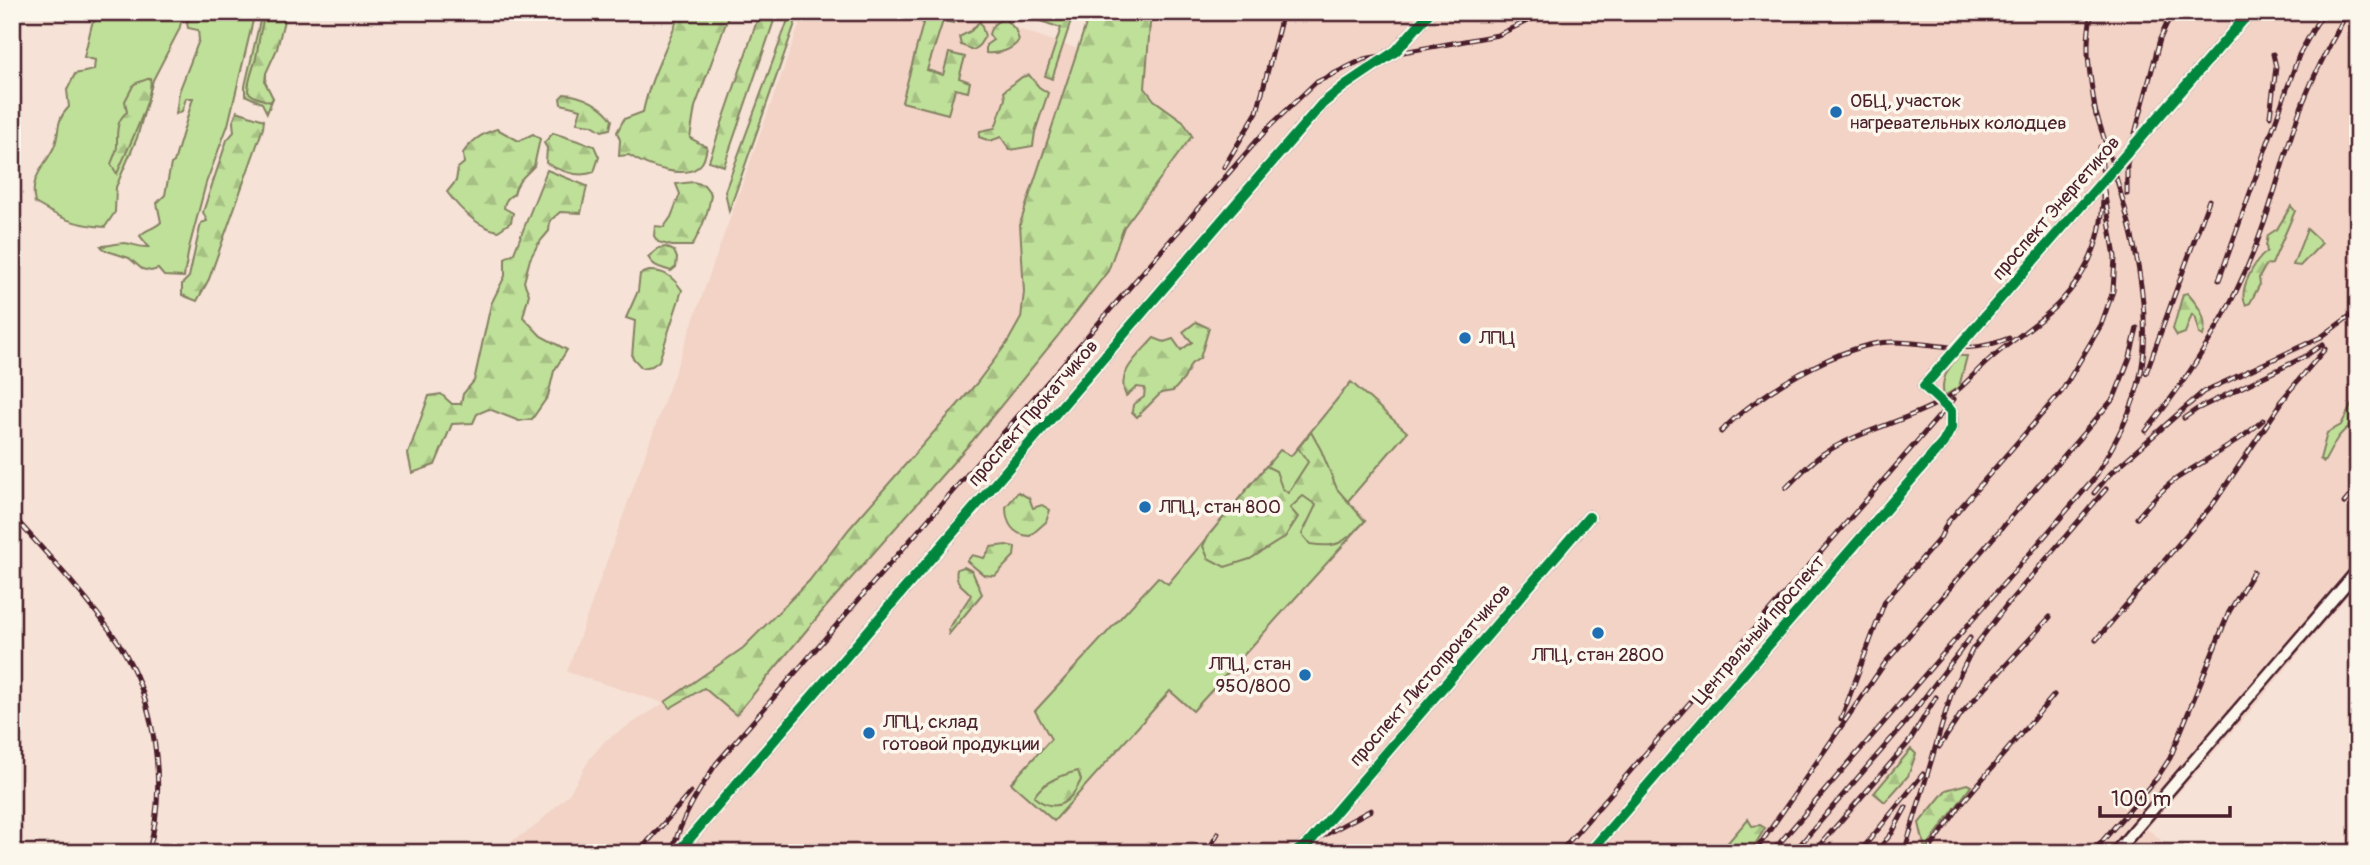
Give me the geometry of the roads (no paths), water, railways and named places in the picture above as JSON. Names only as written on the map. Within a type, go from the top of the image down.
[{"type":"street","name":"проспект Прокатчиков","points":[[677,853],[1322,104],[1396,51],[1430,12]]},
{"type":"street","name":"проспект Энергетиков","points":[[1951,428],[1951,411],[1924,386],[2250,12]]},
{"type":"street","name":"Центральный проспект","points":[[1589,853],[1943,443],[1951,428]]},
{"type":"street","name":"проспект Листопрокатчиков","points":[[1294,853],[1308,844],[1589,517]]},
{"type":"street","points":[[2115,853],[2358,570]]},
{"type":"railway","points":[[1224,167],[1257,112],[1283,12]]},
{"type":"railway","points":[[672,853],[685,818],[716,764],[1267,129],[1315,83],[1364,59],[1498,35],[1546,12]]},
{"type":"railway","points":[[2092,12],[2088,52],[2096,116]]},
{"type":"railway","points":[[2127,194],[2127,164],[2160,39],[2172,12]]},
{"type":"railway","points":[[2219,280],[2299,55],[2326,12]]},
{"type":"railway","points":[[2146,431],[2213,335],[2240,284],[2267,215],[2304,100],[2348,12]]},
{"type":"railway","points":[[2270,116],[2276,67],[2273,54]]},
{"type":"railway","points":[[1771,853],[2094,479],[2128,414],[2141,372],[2144,308],[2124,204],[2094,107]]},
{"type":"railway","points":[[1786,488],[1826,452],[1947,398],[1962,387],[1987,361],[2057,305],[2085,269],[2099,232],[2103,191],[2100,147]]},
{"type":"railway","points":[[1841,719],[1885,601],[1940,538],[1947,523],[2062,391],[2101,325],[2113,291],[2115,257],[2104,190]]},
{"type":"railway","points":[[2146,373],[2209,200]]},
{"type":"railway","points":[[2094,493],[2110,474],[2203,392],[2321,337],[2358,310]]},
{"type":"railway","points":[[1754,853],[1885,663],[2114,398],[2130,357],[2137,328]]},
{"type":"railway","points":[[1721,432],[1777,387],[1850,351],[1873,344],[1893,342],[1978,347],[2009,338]]},
{"type":"railway","points":[[2184,418],[2197,409],[2304,357],[2323,344]]},
{"type":"railway","points":[[2280,402],[2325,349]]},
{"type":"railway","points":[[2096,640],[2214,503],[2286,396]]},
{"type":"railway","points":[[1559,853],[1954,399]]},
{"type":"railway","points":[[2137,518],[2171,483],[2232,444],[2263,420]]},
{"type":"railway","points":[[2344,503],[2358,487]]},
{"type":"railway","points":[[1904,853],[1952,691],[1972,650],[2005,607],[2106,489]]},
{"type":"railway","points":[[12,515],[107,626],[131,665],[142,690],[155,744],[157,773],[154,828],[148,853]]},
{"type":"railway","points":[[2092,853],[2157,778],[2170,758],[2229,612],[2253,572]]},
{"type":"railway","points":[[1939,747],[1961,714],[2050,617]]},
{"type":"railway","points":[[1793,853],[1905,723],[1970,638]]},
{"type":"railway","points":[[1927,853],[1962,803],[2054,695]]},
{"type":"railway","points":[[1813,853],[1909,742],[1936,697]]},
{"type":"railway","points":[[1859,853],[1923,774]]},
{"type":"railway","points":[[638,853],[691,792]]},
{"type":"railway","points":[[1875,853],[1892,833],[1906,807]]},
{"type":"railway","points":[[1291,853],[1371,810]]},
{"type":"railway","points":[[1207,853],[1218,833]]},
{"type":"place","name":"ОБЦ, участок нагревательных колодцев","points":[[1836,112]]},
{"type":"place","name":"ЛПЦ","points":[[1465,338]]},
{"type":"place","name":"ЛПЦ, стан 800","points":[[1145,507]]},
{"type":"place","name":"ЛПЦ, стан 2800","points":[[1598,633]]},
{"type":"place","name":"ЛПЦ, стан 950/800","points":[[1305,675]]},
{"type":"place","name":"ЛПЦ, склад готовой продукции","points":[[869,733]]}]
